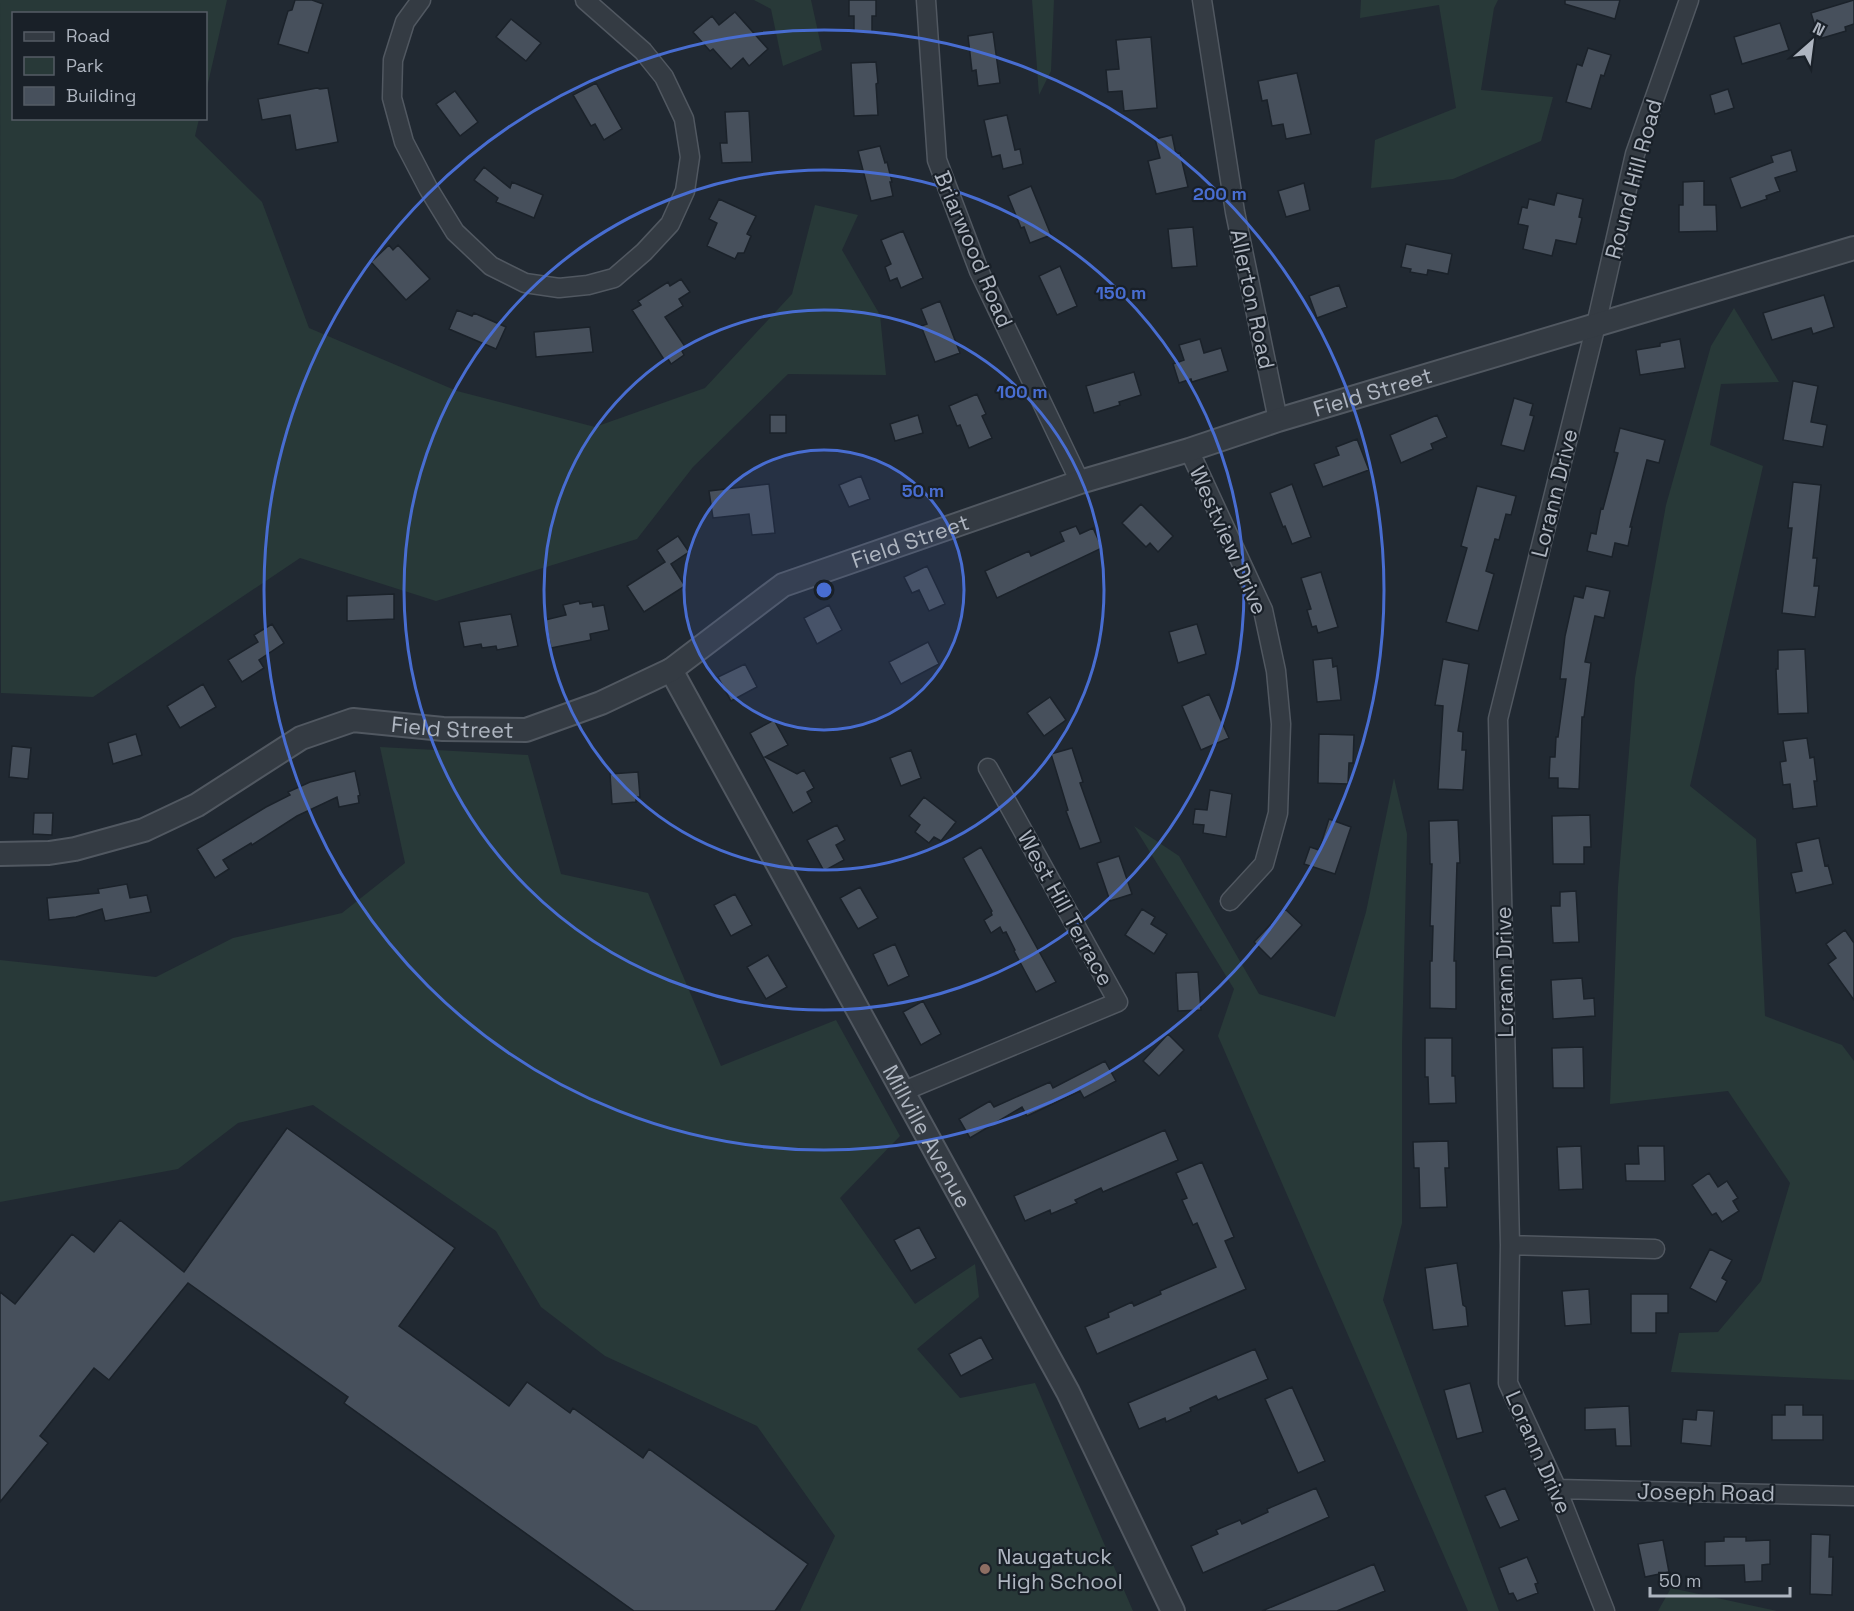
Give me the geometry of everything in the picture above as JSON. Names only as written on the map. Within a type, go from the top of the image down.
[{"type":"street","points":[[421,0],[405,22],[393,60],[392,98],[404,142],[455,232],[491,266],[525,283],[559,288],[588,285],[614,278],[644,252],[670,224],[685,191],[690,158],[684,119],[664,77],[643,51],[585,0]]},
{"type":"street","name":"Briarwood Road","points":[[926,0],[937,160],[980,271],[1080,482]]},
{"type":"street","name":"Allerton Road","points":[[1202,0],[1235,212],[1278,420]]},
{"type":"street","name":"Round Hill Road","points":[[1596,326],[1635,154],[1689,0]]},
{"type":"street","name":"Field Street","points":[[0,854],[49,853],[75,849],[144,830],[197,805],[301,738],[353,720],[443,729],[526,730],[601,703],[670,670],[783,585],[1080,482],[1189,450],[1278,420],[1854,248]]},
{"type":"street","name":"Lorann Drive","points":[[1596,326],[1498,719],[1510,1245],[1508,1383],[1557,1489],[1605,1611]]},
{"type":"street","name":"Westview Drive","points":[[1189,450],[1263,610],[1276,671],[1281,724],[1278,813],[1264,864],[1230,901]]},
{"type":"street","name":"Millville Avenue","points":[[670,670],[1068,1392],[1173,1611]]},
{"type":"street","name":"West Hill Terrace","points":[[904,1091],[1118,1002],[988,768]]},
{"type":"street","points":[[1510,1245],[1655,1249]]},
{"type":"street","name":"Joseph Road","points":[[1557,1489],[1854,1496]]},
{"type":"green space","points":[[0,0],[227,0],[207,88],[207,12],[12,12],[12,120],[199,120],[195,136],[262,202],[309,328],[457,391],[595,427],[705,388],[792,294],[815,205],[858,215],[842,250],[880,315],[886,375],[788,374],[693,467],[637,539],[436,601],[300,558],[93,697],[1,693]]},
{"type":"green space","points":[[754,0],[811,0],[822,50],[783,66],[771,9]]},
{"type":"green space","points":[[1032,0],[1054,0],[1051,71],[1039,95]]},
{"type":"green space","points":[[1361,0],[1498,0],[1494,8],[1481,90],[1553,97],[1541,141],[1453,179],[1371,188],[1375,140],[1456,108],[1439,5],[1360,18]]},
{"type":"green space","points":[[1734,308],[1779,382],[1721,384],[1710,445],[1763,466],[1690,786],[1756,839],[1765,1016],[1842,1045],[1854,1061],[1854,1380],[1671,1372],[1679,1333],[1718,1332],[1761,1281],[1790,1183],[1728,1091],[1610,1104],[1618,887],[1635,678],[1666,505],[1711,346]]},
{"type":"green space","points":[[380,747],[528,755],[561,874],[648,893],[721,1066],[836,1020],[900,1136],[840,1198],[915,1304],[975,1264],[979,1297],[917,1349],[960,1398],[1035,1383],[1133,1611],[800,1611],[835,1536],[757,1426],[605,1356],[541,1307],[496,1231],[313,1105],[238,1123],[178,1169],[0,1202],[0,960],[156,977],[233,938],[342,913],[405,863]]},
{"type":"green space","points":[[1394,778],[1407,834],[1402,1046],[1402,1223],[1383,1300],[1499,1611],[1468,1611],[1218,1036],[1234,989],[1134,826],[1179,856],[1259,994],[1335,1017],[1366,912]]},
{"type":"green space","points":[[1671,1588],[1777,1611],[1658,1611]]},
{"type":"building","points":[[295,0],[312,0],[323,4],[308,53],[278,44],[288,11],[292,10]]},
{"type":"building","points":[[849,0],[876,0],[876,16],[872,16],[872,32],[854,32],[854,16],[849,16]]},
{"type":"building","points":[[1565,0],[1620,0],[1615,19],[1565,4]]},
{"type":"building","points":[[1854,0],[1854,24],[1845,27],[1846,31],[1819,39],[1811,13]]},
{"type":"building","points":[[735,12],[768,49],[749,66],[743,58],[731,69],[693,32],[712,16],[719,25]]},
{"type":"building","points":[[511,19],[541,43],[526,61],[496,37]]},
{"type":"building","points":[[1780,23],[1789,50],[1742,64],[1734,37]]},
{"type":"building","points":[[993,32],[1000,83],[978,86],[976,70],[972,71],[968,36]]},
{"type":"building","points":[[1151,37],[1157,108],[1124,111],[1122,91],[1108,92],[1106,70],[1119,69],[1116,40]]},
{"type":"building","points":[[1588,48],[1611,55],[1604,76],[1601,75],[1591,109],[1566,102],[1577,64],[1582,66]]},
{"type":"building","points":[[876,62],[878,115],[854,116],[851,63]]},
{"type":"building","points":[[1297,73],[1311,134],[1286,139],[1283,124],[1272,126],[1267,100],[1262,101],[1258,81]]},
{"type":"building","points":[[596,83],[622,129],[604,140],[595,124],[591,126],[573,95]]},
{"type":"building","points":[[328,88],[338,142],[296,150],[290,115],[262,120],[258,99]]},
{"type":"building","points":[[1728,89],[1734,108],[1715,114],[1710,95]]},
{"type":"building","points":[[455,91],[478,122],[460,136],[436,104]]},
{"type":"building","points":[[749,111],[752,162],[722,163],[720,143],[727,143],[725,112]]},
{"type":"building","points":[[1007,115],[1015,150],[1020,149],[1023,164],[1003,169],[1000,155],[992,157],[984,120]]},
{"type":"building","points":[[1172,135],[1176,154],[1180,153],[1188,187],[1156,194],[1148,161],[1160,158],[1155,139]]},
{"type":"building","points":[[880,146],[885,163],[887,162],[893,196],[871,201],[858,151]]},
{"type":"building","points":[[1791,150],[1797,171],[1775,178],[1780,191],[1766,196],[1767,199],[1741,208],[1730,178],[1773,162],[1771,156]]},
{"type":"building","points":[[484,167],[510,188],[512,182],[543,195],[534,218],[496,202],[498,198],[474,180]]},
{"type":"building","points":[[1704,181],[1704,205],[1716,205],[1717,231],[1679,232],[1679,205],[1683,205],[1683,182]]},
{"type":"building","points":[[1304,183],[1310,210],[1286,217],[1278,191]]},
{"type":"building","points":[[1031,186],[1051,235],[1030,243],[1008,196]]},
{"type":"building","points":[[1557,193],[1583,199],[1579,217],[1582,218],[1576,244],[1556,240],[1552,256],[1523,249],[1528,226],[1518,224],[1522,207],[1527,208],[1529,199],[1554,205]]},
{"type":"building","points":[[719,199],[756,216],[747,234],[751,236],[744,253],[738,253],[735,259],[707,246],[717,223],[709,219]]},
{"type":"building","points":[[1193,227],[1197,266],[1172,268],[1168,229]]},
{"type":"building","points":[[903,231],[923,278],[901,288],[897,278],[890,281],[885,267],[891,264],[881,240]]},
{"type":"building","points":[[1406,244],[1452,254],[1448,274],[1428,270],[1427,275],[1410,272],[1411,269],[1401,267]]},
{"type":"building","points":[[389,245],[393,250],[398,245],[430,279],[406,300],[371,262]]},
{"type":"building","points":[[1060,266],[1077,306],[1057,315],[1039,276]]},
{"type":"building","points":[[681,279],[690,292],[679,299],[683,306],[665,317],[686,348],[682,351],[684,355],[671,364],[668,359],[665,361],[632,310],[641,305],[638,301],[668,282],[670,286]]},
{"type":"building","points":[[1339,285],[1347,307],[1317,318],[1309,296]]},
{"type":"building","points":[[1824,295],[1834,327],[1813,334],[1811,328],[1772,340],[1763,313]]},
{"type":"building","points":[[940,301],[960,353],[935,362],[921,326],[927,324],[921,309]]},
{"type":"building","points":[[457,310],[472,316],[474,313],[506,327],[496,349],[449,329]]},
{"type":"building","points":[[590,327],[593,352],[536,357],[534,332]]},
{"type":"building","points":[[1200,339],[1204,353],[1221,348],[1228,371],[1192,382],[1191,379],[1179,383],[1173,364],[1184,360],[1179,345]]},
{"type":"building","points":[[1680,339],[1685,368],[1640,375],[1636,350],[1660,346],[1660,343]]},
{"type":"building","points":[[1134,372],[1141,395],[1119,402],[1120,405],[1094,413],[1086,386]]},
{"type":"building","points":[[1793,381],[1818,386],[1811,422],[1827,425],[1823,447],[1783,440]]},
{"type":"building","points":[[977,394],[986,414],[982,416],[992,438],[969,448],[949,406]]},
{"type":"building","points":[[1514,398],[1533,404],[1530,415],[1534,416],[1524,451],[1501,445]]},
{"type":"building","points":[[770,415],[786,415],[786,433],[770,433]]},
{"type":"building","points":[[918,415],[923,433],[895,441],[890,424]]},
{"type":"building","points":[[1437,415],[1447,437],[1431,444],[1433,449],[1401,463],[1390,435]]},
{"type":"building","points":[[1620,428],[1665,440],[1659,463],[1647,460],[1630,527],[1632,527],[1628,546],[1615,543],[1612,557],[1587,551],[1591,533],[1596,534],[1601,508],[1603,509],[1618,453],[1614,452]]},
{"type":"building","points":[[1357,439],[1369,470],[1323,487],[1314,464],[1339,455],[1336,447]]},
{"type":"building","points":[[861,476],[870,499],[849,507],[839,485]]},
{"type":"building","points":[[1793,482],[1821,485],[1813,558],[1817,558],[1814,586],[1819,586],[1815,617],[1782,613],[1792,528],[1788,528]]},
{"type":"building","points":[[769,484],[775,533],[752,535],[749,514],[713,518],[709,491]]},
{"type":"building","points":[[1292,484],[1311,537],[1292,544],[1270,493]]},
{"type":"building","points":[[1477,486],[1516,496],[1511,515],[1506,514],[1499,540],[1495,539],[1486,571],[1494,574],[1478,631],[1446,622],[1467,548],[1461,546]]},
{"type":"building","points":[[1141,504],[1173,536],[1158,552],[1150,543],[1146,547],[1122,523]]},
{"type":"building","points":[[1076,526],[1080,534],[1093,528],[1102,548],[997,598],[985,571],[1029,551],[1031,556],[1064,541],[1060,532]]},
{"type":"building","points":[[678,536],[689,552],[671,564],[685,586],[644,612],[627,586],[665,562],[657,550]]},
{"type":"building","points":[[927,566],[945,604],[929,611],[919,590],[912,593],[904,577]]},
{"type":"building","points":[[1321,572],[1338,627],[1318,633],[1316,626],[1312,627],[1307,610],[1311,609],[1301,578]]},
{"type":"building","points":[[1586,586],[1610,591],[1604,618],[1595,616],[1585,662],[1591,663],[1584,717],[1582,717],[1579,789],[1558,788],[1558,778],[1549,778],[1550,757],[1555,757],[1556,737],[1558,737],[1566,679],[1560,679],[1565,636],[1574,596],[1583,598]]},
{"type":"building","points":[[394,594],[394,619],[347,621],[347,596]]},
{"type":"building","points":[[579,601],[580,604],[592,602],[593,607],[604,605],[609,630],[590,634],[591,640],[551,648],[545,620],[566,615],[563,605]]},
{"type":"building","points":[[829,605],[842,630],[817,644],[804,618]]},
{"type":"building","points":[[511,614],[518,646],[497,650],[496,646],[482,648],[481,644],[464,647],[459,622]]},
{"type":"building","points":[[272,624],[284,643],[259,660],[264,668],[242,682],[228,660],[258,642],[254,635]]},
{"type":"building","points":[[1197,624],[1206,654],[1178,663],[1169,632]]},
{"type":"building","points":[[928,642],[939,664],[901,684],[889,662]]},
{"type":"building","points":[[1805,649],[1808,713],[1778,714],[1776,669],[1778,669],[1778,650]]},
{"type":"building","points":[[1332,658],[1333,667],[1337,666],[1341,700],[1317,702],[1313,660]]},
{"type":"building","points":[[1443,659],[1469,664],[1458,731],[1463,732],[1462,750],[1466,750],[1463,790],[1438,789],[1443,706],[1435,705]]},
{"type":"building","points":[[745,664],[757,687],[731,701],[718,677]]},
{"type":"building","points":[[203,684],[216,707],[180,728],[167,706]]},
{"type":"building","points":[[1209,694],[1229,738],[1201,750],[1182,706]]},
{"type":"building","points":[[1050,697],[1066,720],[1044,736],[1027,713]]},
{"type":"building","points":[[774,720],[788,745],[765,757],[797,774],[804,770],[814,788],[807,792],[812,802],[793,813],[750,733]]},
{"type":"building","points":[[136,734],[142,755],[113,764],[108,743]]},
{"type":"building","points":[[1319,734],[1354,735],[1353,763],[1349,763],[1348,784],[1318,783]]},
{"type":"building","points":[[1807,738],[1810,758],[1814,757],[1817,806],[1793,809],[1790,784],[1783,785],[1780,762],[1786,761],[1783,741]]},
{"type":"building","points":[[12,746],[31,748],[28,779],[9,777]]},
{"type":"building","points":[[1072,748],[1083,782],[1080,783],[1101,842],[1080,849],[1066,811],[1068,810],[1051,754]]},
{"type":"building","points":[[911,750],[921,778],[901,786],[890,758]]},
{"type":"building","points":[[355,771],[360,795],[358,796],[359,803],[339,807],[337,797],[297,816],[252,845],[251,843],[223,860],[229,869],[215,878],[197,849],[290,795],[288,792],[310,782]]},
{"type":"building","points":[[638,772],[640,797],[636,797],[636,802],[612,804],[610,774]]},
{"type":"building","points":[[1210,790],[1232,794],[1226,837],[1203,833],[1204,825],[1193,824],[1195,809],[1207,810]]},
{"type":"building","points":[[924,797],[956,822],[941,841],[934,837],[929,843],[915,832],[920,825],[909,816]]},
{"type":"building","points":[[34,813],[53,813],[52,835],[33,834]]},
{"type":"building","points":[[1590,815],[1591,847],[1584,847],[1584,864],[1553,864],[1552,816]]},
{"type":"building","points":[[1329,819],[1351,827],[1335,874],[1304,864],[1310,847],[1319,850]]},
{"type":"building","points":[[1458,820],[1460,863],[1457,863],[1454,961],[1456,961],[1456,1009],[1430,1008],[1433,926],[1430,926],[1432,864],[1430,864],[1429,821]]},
{"type":"building","points":[[837,825],[845,840],[836,845],[844,860],[824,871],[807,840]]},
{"type":"building","points":[[1819,838],[1825,866],[1828,865],[1833,884],[1796,893],[1791,873],[1802,871],[1796,843]]},
{"type":"building","points":[[981,847],[1056,982],[1036,992],[1006,932],[1003,933],[1000,927],[991,933],[984,920],[992,915],[992,911],[963,858]]},
{"type":"building","points":[[1119,856],[1132,894],[1110,901],[1097,863]]},
{"type":"building","points":[[127,884],[130,898],[147,895],[151,912],[105,921],[102,909],[76,917],[49,920],[47,898],[99,893],[98,889]]},
{"type":"building","points":[[860,887],[878,918],[858,929],[840,898]]},
{"type":"building","points":[[1576,891],[1579,942],[1553,943],[1551,906],[1560,906],[1560,892]]},
{"type":"building","points":[[735,894],[752,925],[731,936],[714,905]]},
{"type":"building","points":[[1142,909],[1155,917],[1151,924],[1167,934],[1154,954],[1125,935]]},
{"type":"building","points":[[1285,909],[1302,925],[1271,959],[1254,942]]},
{"type":"building","points":[[1845,930],[1854,943],[1854,1000],[1828,964],[1836,958],[1826,944]]},
{"type":"building","points":[[895,944],[909,976],[888,986],[873,954]]},
{"type":"building","points":[[768,955],[787,987],[766,999],[747,967]]},
{"type":"building","points":[[1198,972],[1201,1010],[1178,1011],[1176,973]]},
{"type":"building","points":[[1582,978],[1584,999],[1594,998],[1595,1016],[1553,1019],[1551,980]]},
{"type":"building","points":[[923,1001],[941,1034],[921,1045],[903,1012]]},
{"type":"building","points":[[1168,1034],[1184,1050],[1159,1076],[1143,1061]]},
{"type":"building","points":[[1425,1038],[1452,1038],[1452,1076],[1455,1076],[1456,1103],[1429,1104],[1428,1077],[1425,1077]]},
{"type":"building","points":[[1583,1047],[1584,1088],[1553,1088],[1552,1048]]},
{"type":"building","points":[[1105,1061],[1116,1081],[1084,1098],[1080,1091],[1027,1116],[1022,1107],[970,1138],[959,1119],[990,1101],[994,1107],[1050,1082],[1053,1088]]},
{"type":"building","points":[[287,1128],[455,1248],[399,1326],[509,1406],[527,1382],[570,1413],[573,1408],[643,1458],[649,1449],[808,1564],[775,1611],[634,1611],[344,1403],[348,1397],[188,1283],[109,1380],[94,1368],[40,1436],[48,1443],[0,1502],[0,1292],[15,1304],[72,1234],[94,1252],[120,1220],[184,1272]]},
{"type":"building","points":[[1165,1130],[1178,1160],[1103,1192],[1101,1188],[1075,1200],[1077,1203],[1051,1214],[1050,1210],[1025,1221],[1014,1196]]},
{"type":"building","points":[[1448,1141],[1449,1168],[1445,1168],[1447,1207],[1420,1208],[1419,1168],[1414,1168],[1413,1142]]},
{"type":"building","points":[[1581,1146],[1583,1189],[1559,1190],[1557,1147]]},
{"type":"building","points":[[1638,1146],[1664,1146],[1665,1181],[1626,1181],[1625,1164],[1639,1164]]},
{"type":"building","points":[[1202,1162],[1234,1237],[1225,1241],[1246,1289],[1097,1354],[1085,1327],[1109,1317],[1108,1313],[1132,1302],[1134,1306],[1161,1294],[1160,1291],[1216,1267],[1197,1223],[1193,1225],[1182,1200],[1187,1198],[1176,1173]]},
{"type":"building","points":[[1709,1173],[1718,1187],[1727,1181],[1738,1198],[1733,1201],[1739,1211],[1722,1222],[1716,1213],[1712,1215],[1692,1185]]},
{"type":"building","points":[[919,1227],[936,1258],[911,1271],[894,1240]]},
{"type":"building","points":[[1710,1249],[1732,1260],[1722,1278],[1727,1281],[1716,1302],[1690,1288]]},
{"type":"building","points":[[1457,1263],[1468,1326],[1433,1330],[1425,1268]]},
{"type":"building","points":[[1589,1289],[1591,1324],[1565,1326],[1562,1291]]},
{"type":"building","points":[[1631,1294],[1668,1294],[1668,1313],[1656,1313],[1656,1333],[1631,1333]]},
{"type":"building","points":[[981,1337],[993,1359],[961,1376],[949,1354]]},
{"type":"building","points":[[1255,1349],[1268,1379],[1218,1400],[1216,1396],[1166,1422],[1165,1418],[1139,1429],[1128,1403]]},
{"type":"building","points":[[1470,1383],[1483,1432],[1457,1439],[1444,1390]]},
{"type":"building","points":[[1292,1387],[1325,1461],[1298,1473],[1265,1399]]},
{"type":"building","points":[[1785,1405],[1803,1405],[1803,1415],[1823,1415],[1823,1440],[1772,1440],[1772,1415],[1785,1415]]},
{"type":"building","points":[[1629,1406],[1631,1446],[1616,1446],[1615,1429],[1585,1430],[1585,1408]]},
{"type":"building","points":[[1697,1410],[1714,1411],[1711,1446],[1681,1443],[1683,1419],[1696,1420]]},
{"type":"building","points":[[1316,1488],[1329,1517],[1203,1573],[1191,1546],[1218,1534],[1216,1530],[1240,1520],[1242,1524],[1268,1512],[1267,1509]]},
{"type":"building","points":[[1505,1488],[1519,1520],[1500,1528],[1485,1496]]},
{"type":"building","points":[[1811,1534],[1830,1535],[1829,1557],[1833,1557],[1832,1595],[1810,1594]]},
{"type":"building","points":[[1724,1537],[1746,1537],[1746,1541],[1770,1540],[1770,1564],[1762,1565],[1762,1581],[1745,1582],[1744,1565],[1705,1566],[1705,1542],[1724,1541]]},
{"type":"building","points":[[1663,1540],[1669,1572],[1645,1577],[1638,1544]]},
{"type":"building","points":[[1527,1557],[1538,1583],[1535,1584],[1538,1593],[1517,1601],[1513,1593],[1509,1594],[1499,1568]]},
{"type":"building","points":[[1374,1564],[1385,1591],[1337,1611],[1262,1611]]},
{"type":"place","name":"Naugatuck High School","points":[[985,1569]]}]
